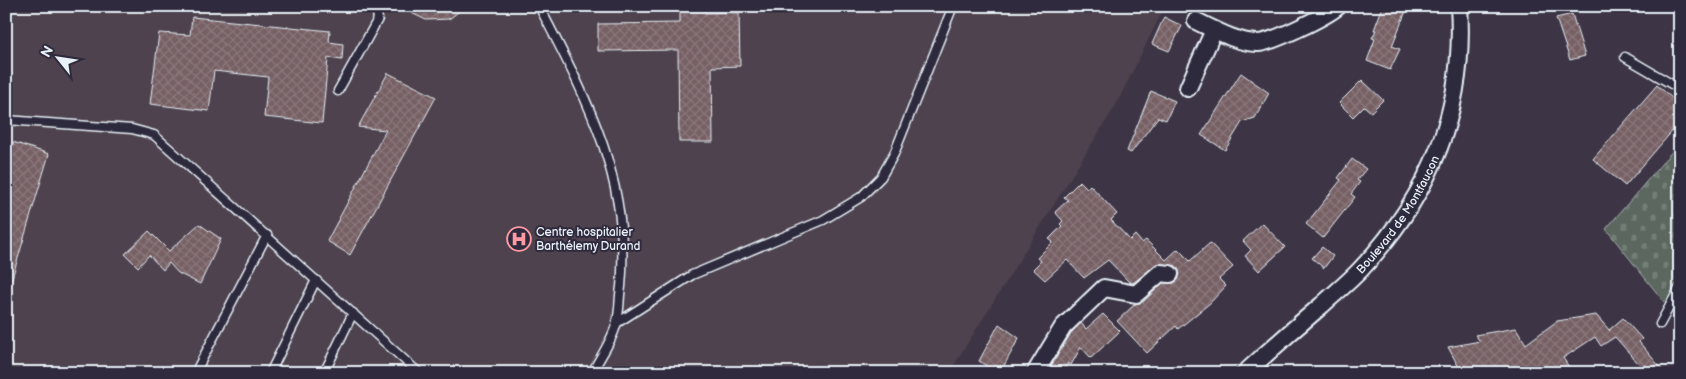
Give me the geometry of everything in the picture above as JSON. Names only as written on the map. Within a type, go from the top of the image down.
[{"type":"street","points":[[1196,21],[1214,30],[1258,43],[1324,17],[1338,6]]},
{"type":"street","name":"Boulevard de Montfaucon","points":[[1245,373],[1360,271],[1388,239],[1412,205],[1432,168],[1449,123],[1458,82],[1461,40],[1459,6]]},
{"type":"street","points":[[1188,88],[1214,30]]},
{"type":"street","points":[[1035,373],[1063,327],[1104,288],[1136,294],[1160,273],[1170,274]]},
{"type":"lane","points":[[338,90],[378,19],[376,6]]},
{"type":"lane","points":[[539,6],[566,59],[599,132],[615,181],[621,219],[623,259],[617,323],[592,373]]},
{"type":"lane","points":[[617,323],[692,275],[822,220],[861,197],[881,177],[894,154],[953,6]]},
{"type":"lane","points":[[1625,57],[1680,89]]},
{"type":"lane","points":[[6,120],[132,129],[154,135],[418,373]]},
{"type":"lane","points":[[195,373],[267,236]]},
{"type":"lane","points":[[270,373],[316,280]]},
{"type":"lane","points":[[1660,324],[1680,286]]},
{"type":"lane","points":[[324,373],[353,313]]},
{"type":"shaded area","name":"Centre hospitalier Barthélemy Durand","points":[[6,6],[1165,6],[1116,105],[949,373],[6,373]]},
{"type":"green space","points":[[1680,142],[1680,322],[1606,229]]},
{"type":"building","points":[[397,6],[466,6],[449,19],[426,20]]},
{"type":"building","points":[[680,6],[705,6],[705,13],[739,12],[740,66],[712,67],[713,142],[679,142],[678,50],[598,51],[598,24],[680,23]]},
{"type":"building","points":[[1383,6],[1408,6],[1392,46],[1400,49],[1390,70],[1367,61],[1375,39],[1372,38],[1376,30],[1374,30]]},
{"type":"building","points":[[1572,14],[1585,56],[1570,60],[1556,18]]},
{"type":"building","points":[[192,17],[330,31],[329,42],[343,44],[342,60],[328,58],[322,123],[264,117],[268,77],[214,71],[209,111],[150,104],[159,33],[190,35]]},
{"type":"building","points":[[1164,17],[1182,26],[1169,51],[1152,44]]},
{"type":"building","points":[[388,73],[436,97],[350,255],[327,241],[386,130],[358,127]]},
{"type":"building","points":[[1241,73],[1269,93],[1255,118],[1242,122],[1225,150],[1201,135]]},
{"type":"building","points":[[1362,80],[1383,100],[1371,112],[1364,106],[1353,117],[1339,103]]},
{"type":"building","points":[[1657,85],[1680,105],[1680,122],[1625,186],[1593,159]]},
{"type":"building","points":[[1151,91],[1175,101],[1166,120],[1158,117],[1131,153],[1127,151]]},
{"type":"building","points":[[13,142],[49,154],[10,285],[6,285],[6,165]]},
{"type":"building","points":[[1352,159],[1366,169],[1357,180],[1360,182],[1351,194],[1355,197],[1323,238],[1306,224],[1341,180],[1338,178]]},
{"type":"building","points":[[1080,181],[1087,188],[1090,185],[1117,214],[1111,220],[1130,240],[1135,235],[1142,243],[1146,240],[1166,260],[1178,249],[1190,261],[1210,243],[1233,267],[1219,279],[1226,286],[1210,303],[1178,329],[1176,326],[1147,353],[1117,321],[1135,304],[1143,302],[1163,283],[1174,283],[1178,280],[1180,274],[1176,266],[1157,264],[1133,283],[1129,282],[1108,260],[1084,278],[1067,260],[1045,280],[1033,269],[1041,261],[1037,258],[1053,242],[1049,239],[1062,226],[1060,224],[1063,221],[1055,212],[1068,200],[1064,197]]},
{"type":"building","points":[[1262,223],[1285,247],[1259,271],[1245,256],[1251,250],[1243,241]]},
{"type":"building","points":[[199,224],[221,239],[200,284],[178,273],[169,263],[163,270],[149,255],[138,267],[125,254],[149,231],[169,251]]},
{"type":"building","points":[[1322,247],[1333,256],[1324,268],[1312,258]]},
{"type":"building","points":[[1103,314],[1120,331],[1091,358],[1081,347],[1071,365],[1068,363],[1063,373],[1047,373],[1071,333],[1081,323],[1086,329]]},
{"type":"building","points":[[1596,315],[1609,330],[1623,318],[1642,339],[1639,342],[1665,373],[1647,373],[1615,337],[1601,346],[1595,337],[1563,358],[1573,373],[1462,373],[1448,347],[1480,341],[1475,335],[1516,328],[1526,344],[1557,321]]},
{"type":"building","points":[[999,324],[1019,338],[1000,373],[997,373],[979,361]]},
{"type":"place","name":"Centre hospitalier Barthélemy Durand","points":[[519,239]]}]
